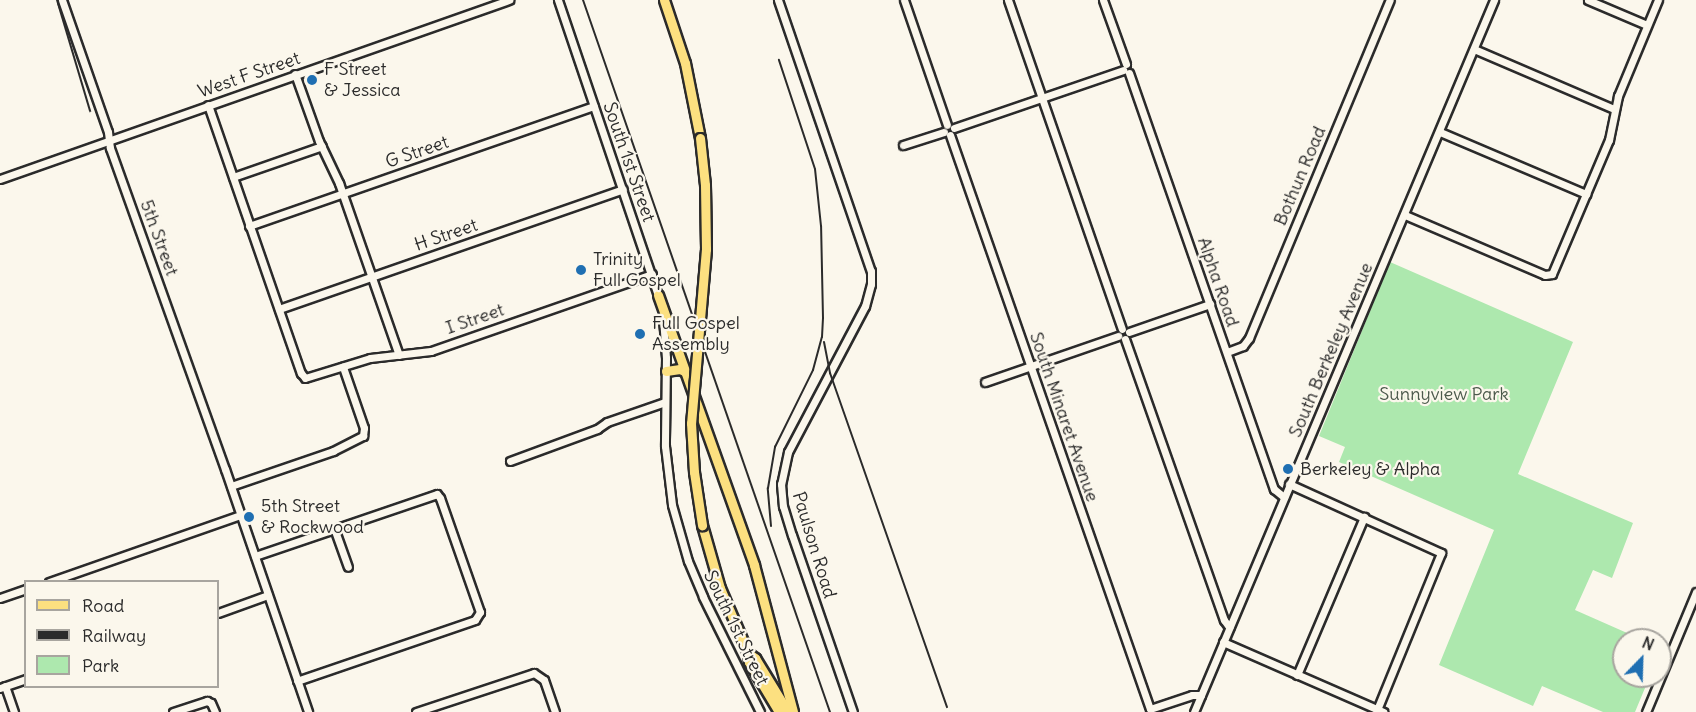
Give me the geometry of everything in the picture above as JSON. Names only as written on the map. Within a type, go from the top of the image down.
[{"type":"main road","points":[[664,0],[688,74],[700,138],[705,185],[706,249],[691,432],[693,472],[702,525],[720,588],[748,653],[749,662],[779,712]]},
{"type":"main road","points":[[658,295],[688,373],[754,565],[793,712]]},
{"type":"main road","points":[[666,371],[680,369],[688,373]]},
{"type":"main road","points":[[748,653],[755,658],[788,712]]},
{"type":"street","name":"5th Street","points":[[62,0],[308,712]]},
{"type":"street","name":"West F Street","points":[[0,179],[509,0]]},
{"type":"street","name":"South 1st Street","points":[[558,0],[658,295],[665,337],[666,467],[681,540],[710,615],[759,712]]},
{"type":"street","name":"Paulson Road","points":[[778,0],[868,258],[872,278],[868,299],[788,452],[781,484],[783,506],[792,535],[853,712]]},
{"type":"street","name":"South Minaret Avenue","points":[[904,0],[1150,708],[1192,695],[1201,695]]},
{"type":"street","points":[[1008,0],[1224,620],[1229,627]]},
{"type":"street","name":"Alpha Road","points":[[1104,0],[1126,69],[1274,489],[1284,497]]},
{"type":"street","name":"Bothun Road","points":[[1227,352],[1241,347],[1248,340],[1390,0]]},
{"type":"street","name":"South Berkeley Avenue","points":[[1194,712],[1494,0]]},
{"type":"street","points":[[1588,0],[1647,25]]},
{"type":"street","points":[[1405,215],[1545,276],[1550,275],[1587,194],[1610,136],[1614,110],[1658,0]]},
{"type":"street","points":[[1474,49],[1614,110]]},
{"type":"street","points":[[903,145],[1126,69]]},
{"type":"street","points":[[295,75],[343,193],[399,355]]},
{"type":"street","points":[[208,105],[279,309]]},
{"type":"street","name":"G Street","points":[[249,226],[594,106]]},
{"type":"street","points":[[1440,132],[1587,194]]},
{"type":"street","points":[[233,177],[322,146]]},
{"type":"street","name":"H Street","points":[[279,309],[623,189]]},
{"type":"street","name":"I Street","points":[[279,309],[301,374],[305,378],[370,358],[431,351],[652,274]]},
{"type":"street","points":[[985,382],[1210,304]]},
{"type":"street","points":[[231,486],[339,448],[364,434],[343,367]]},
{"type":"street","points":[[510,462],[597,429],[607,422],[665,402]]},
{"type":"street","points":[[1223,642],[1380,711],[1441,553],[1289,484]]},
{"type":"street","points":[[255,556],[437,495],[480,612],[480,617],[297,681]]},
{"type":"street","points":[[54,580],[240,515]]},
{"type":"street","points":[[1297,675],[1364,517]]},
{"type":"street","points":[[334,528],[348,567]]},
{"type":"street","points":[[0,598],[24,591]]},
{"type":"street","points":[[1646,712],[1696,592]]},
{"type":"street","points":[[219,613],[268,596]]},
{"type":"street","points":[[416,712],[537,674],[544,680],[555,712]]},
{"type":"street","points":[[14,712],[2,687],[24,680]]},
{"type":"street","points":[[173,712],[209,701],[215,712]]},
{"type":"green space","name":"Sunnyview Park","points":[[1390,262],[1573,342],[1518,474],[1633,523],[1612,578],[1593,570],[1575,610],[1616,628],[1612,628],[1612,688],[1645,688],[1635,712],[1603,712],[1542,686],[1533,706],[1439,665],[1494,530],[1339,462],[1345,447],[1319,436]]},
{"type":"railway","points":[[57,0],[90,111]]},
{"type":"railway","points":[[583,0],[830,712]]},
{"type":"railway","points":[[771,526],[768,488],[775,447],[813,370],[822,337],[823,318],[821,226],[815,169],[779,60]]},
{"type":"railway","points":[[824,342],[830,373],[947,707]]},
{"type":"place","name":"F Street & Jessica","points":[[312,80]]},
{"type":"place","name":"Trinity Full Gospel","points":[[581,270]]},
{"type":"place","name":"Full Gospel Assembly","points":[[640,334]]},
{"type":"place","name":"Berkeley & Alpha","points":[[1288,469]]},
{"type":"place","name":"5th Street & Rockwood","points":[[249,517]]}]
